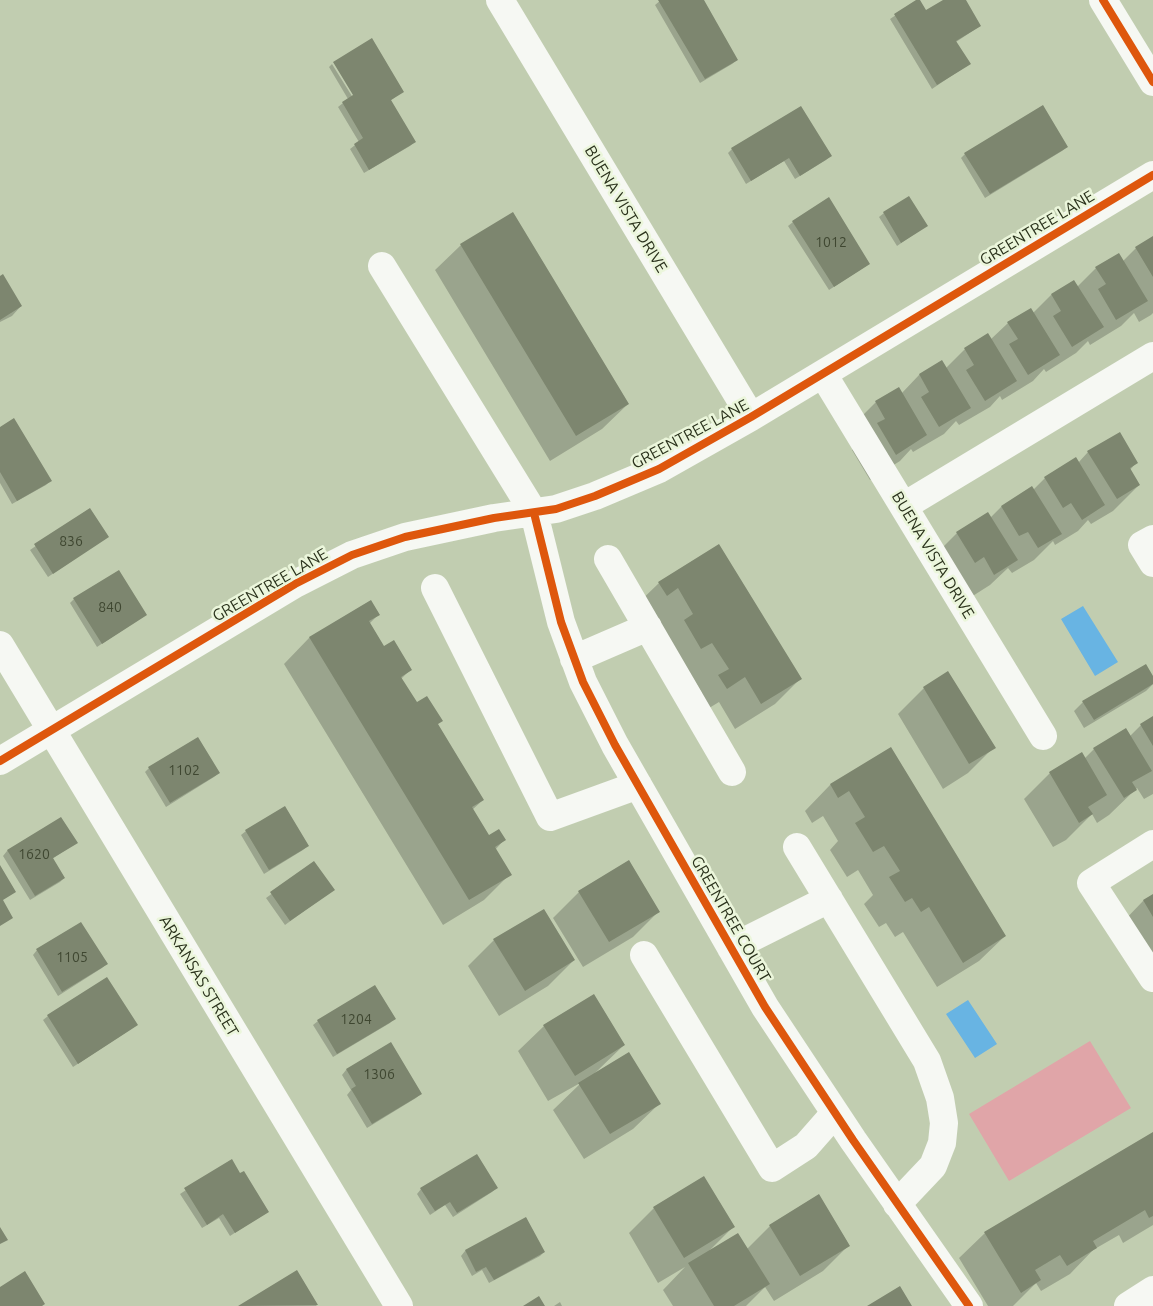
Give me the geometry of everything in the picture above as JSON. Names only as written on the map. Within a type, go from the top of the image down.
[{"type":"street","name":"BUENA VISTA DRIVE","points":[[500,0],[752,417]]},
{"type":"street","points":[[1103,0],[1153,82]]},
{"type":"street","name":"GREENTREE LANE","points":[[0,761],[295,584],[352,556],[405,538],[494,518],[556,509],[595,496],[659,469],[752,417],[1153,175]]},
{"type":"street","name":"GREENTREE COURT","points":[[382,266],[534,513],[561,622],[583,682],[611,738],[765,1006],[835,1113],[970,1306]]},
{"type":"street","points":[[904,506],[1153,356]]},
{"type":"street","name":"BUENA VISTA DRIVE","points":[[823,374],[1044,736]]},
{"type":"street","points":[[1153,539],[1142,545],[1153,563]]},
{"type":"street","points":[[608,559],[732,772]]},
{"type":"street","points":[[435,588],[550,817],[638,785]]},
{"type":"street","points":[[574,659],[648,627]]},
{"type":"street","name":"ARKANSAS STREET","points":[[0,645],[399,1306]]},
{"type":"street","points":[[1153,844],[1091,883],[1153,978]]},
{"type":"street","points":[[797,847],[927,1061],[940,1098],[944,1123],[942,1143],[933,1166],[898,1204]]},
{"type":"street","points":[[731,948],[829,899]]},
{"type":"street","points":[[644,955],[772,1168],[806,1146],[835,1113]]},
{"type":"street","points":[[1128,1306],[1153,1290]]},
{"type":"shaded area","points":[[1090,1041],[1131,1108],[1009,1181],[969,1114]]},
{"type":"water","points":[[1083,606],[1118,662],[1095,676],[1061,619]]},
{"type":"water","points":[[968,1000],[997,1044],[975,1058],[946,1014]]},
{"type":"building","points":[[658,0],[704,0],[738,60],[705,79]]},
{"type":"building","points":[[916,0],[920,0],[926,10],[943,0],[966,0],[981,26],[956,41],[971,64],[937,85],[894,14]]},
{"type":"building","points":[[372,38],[404,92],[391,100],[416,142],[369,170],[354,144],[363,138],[342,102],[353,95],[333,62]]},
{"type":"building","points":[[1043,105],[1068,147],[990,194],[964,153]]},
{"type":"building","points":[[801,106],[832,156],[800,176],[789,158],[751,181],[731,148]]},
{"type":"building","points":[[909,196],[928,226],[901,243],[883,212]]},
{"type":"building","points":[[829,197],[870,264],[834,287],[792,221]]},
{"type":"building","points":[[513,212],[629,404],[576,436],[460,244]]},
{"type":"building","points":[[1153,236],[1153,277],[1135,247]]},
{"type":"building","points":[[1119,253],[1148,301],[1116,320],[1098,289],[1106,284],[1095,267]]},
{"type":"building","points":[[3,274],[22,306],[0,320],[0,276]]},
{"type":"building","points":[[1074,280],[1104,327],[1072,347],[1053,316],[1061,311],[1051,294]]},
{"type":"building","points":[[1031,308],[1060,355],[1028,375],[1009,344],[1018,339],[1007,322]]},
{"type":"building","points":[[988,333],[1017,381],[985,401],[966,370],[974,365],[964,348]]},
{"type":"building","points":[[942,360],[971,408],[939,427],[921,397],[929,392],[919,374]]},
{"type":"building","points":[[899,387],[927,435],[896,455],[877,423],[885,419],[875,401]]},
{"type":"building","points":[[14,418],[52,481],[17,501],[0,472],[0,427]]},
{"type":"building","points":[[1120,432],[1138,463],[1130,468],[1140,485],[1117,499],[1087,451]]},
{"type":"building","points":[[1076,457],[1105,505],[1082,520],[1071,503],[1063,508],[1044,477]]},
{"type":"building","points":[[1032,486],[1062,534],[1038,548],[1028,532],[1019,536],[1001,506]]},
{"type":"building","points":[[90,508],[109,537],[53,574],[34,544]]},
{"type":"building","points":[[988,512],[1018,560],[994,575],[984,557],[975,563],[956,532]]},
{"type":"building","points":[[719,544],[802,679],[761,704],[745,677],[727,689],[718,675],[729,669],[712,643],[701,649],[684,620],[693,614],[678,588],[667,596],[658,582]]},
{"type":"building","points":[[119,570],[147,615],[102,644],[73,598]]},
{"type":"building","points":[[371,600],[380,615],[369,621],[384,646],[394,640],[412,670],[401,677],[417,702],[427,696],[443,721],[438,724],[484,800],[472,807],[489,835],[499,829],[506,840],[495,847],[512,875],[469,900],[309,637]]},
{"type":"building","points":[[1146,664],[1153,676],[1153,684],[1094,720],[1082,701]]},
{"type":"building","points":[[948,671],[996,748],[969,764],[923,687]]},
{"type":"building","points":[[1153,716],[1153,746],[1140,724]]},
{"type":"building","points":[[1126,728],[1152,771],[1132,782],[1137,790],[1124,798],[1093,748]]},
{"type":"building","points":[[198,737],[220,773],[170,803],[148,767]]},
{"type":"building","points":[[891,747],[1006,936],[963,963],[929,907],[921,912],[912,898],[905,902],[889,877],[900,871],[884,846],[873,852],[855,823],[865,817],[849,791],[838,798],[830,784]]},
{"type":"building","points":[[1082,752],[1107,795],[1088,807],[1093,814],[1079,823],[1049,772]]},
{"type":"building","points":[[285,806],[309,846],[269,870],[245,830]]},
{"type":"building","points":[[61,817],[78,843],[53,858],[65,878],[35,896],[7,850]]},
{"type":"building","points":[[629,860],[660,912],[609,942],[578,891]]},
{"type":"building","points":[[314,861],[335,890],[290,921],[270,892]]},
{"type":"building","points":[[0,865],[16,892],[3,900],[13,918],[0,926]]},
{"type":"building","points":[[1153,894],[1153,917],[1143,900]]},
{"type":"building","points":[[544,909],[575,960],[525,991],[493,939]]},
{"type":"building","points":[[81,922],[108,964],[62,992],[36,949]]},
{"type":"building","points":[[107,977],[138,1025],[78,1064],[47,1015]]},
{"type":"building","points":[[375,985],[396,1019],[337,1054],[317,1020]]},
{"type":"building","points":[[594,994],[625,1045],[575,1076],[543,1025]]},
{"type":"building","points":[[391,1042],[422,1094],[372,1124],[351,1089],[356,1086],[346,1069]]},
{"type":"building","points":[[629,1052],[661,1104],[610,1134],[578,1083]]},
{"type":"building","points":[[1153,1132],[1153,1216],[1149,1218],[1145,1210],[1093,1241],[1097,1248],[1067,1266],[1060,1255],[1035,1270],[1041,1280],[1021,1293],[984,1232]]},
{"type":"building","points":[[477,1154],[498,1188],[457,1213],[450,1202],[435,1211],[420,1188]]},
{"type":"building","points":[[232,1159],[240,1173],[244,1171],[269,1212],[235,1233],[223,1214],[207,1225],[184,1188]]},
{"type":"building","points":[[704,1176],[735,1227],[684,1258],[653,1207]]},
{"type":"building","points":[[819,1194],[850,1246],[800,1276],[769,1225]]},
{"type":"building","points":[[526,1217],[545,1252],[494,1280],[486,1267],[476,1272],[465,1250]]},
{"type":"building","points":[[0,1227],[8,1240],[0,1244]]},
{"type":"building","points":[[738,1233],[770,1284],[734,1306],[714,1306],[688,1263]]},
{"type":"building","points":[[297,1270],[318,1305],[238,1306]]},
{"type":"building","points":[[25,1271],[45,1304],[42,1306],[0,1306],[0,1287]]},
{"type":"building","points":[[900,1286],[912,1306],[867,1306]]},
{"type":"building","points":[[539,1296],[545,1306],[523,1306]]},
{"type":"cycle path","points":[[1103,0],[1153,82]]},
{"type":"cycle path","points":[[0,761],[295,584],[352,555],[405,537],[494,518],[556,509],[595,496],[659,469],[751,417],[1153,175]]},
{"type":"cycle path","points":[[534,513],[561,622],[583,682],[615,745],[765,1007],[853,1140],[969,1306]]}]
